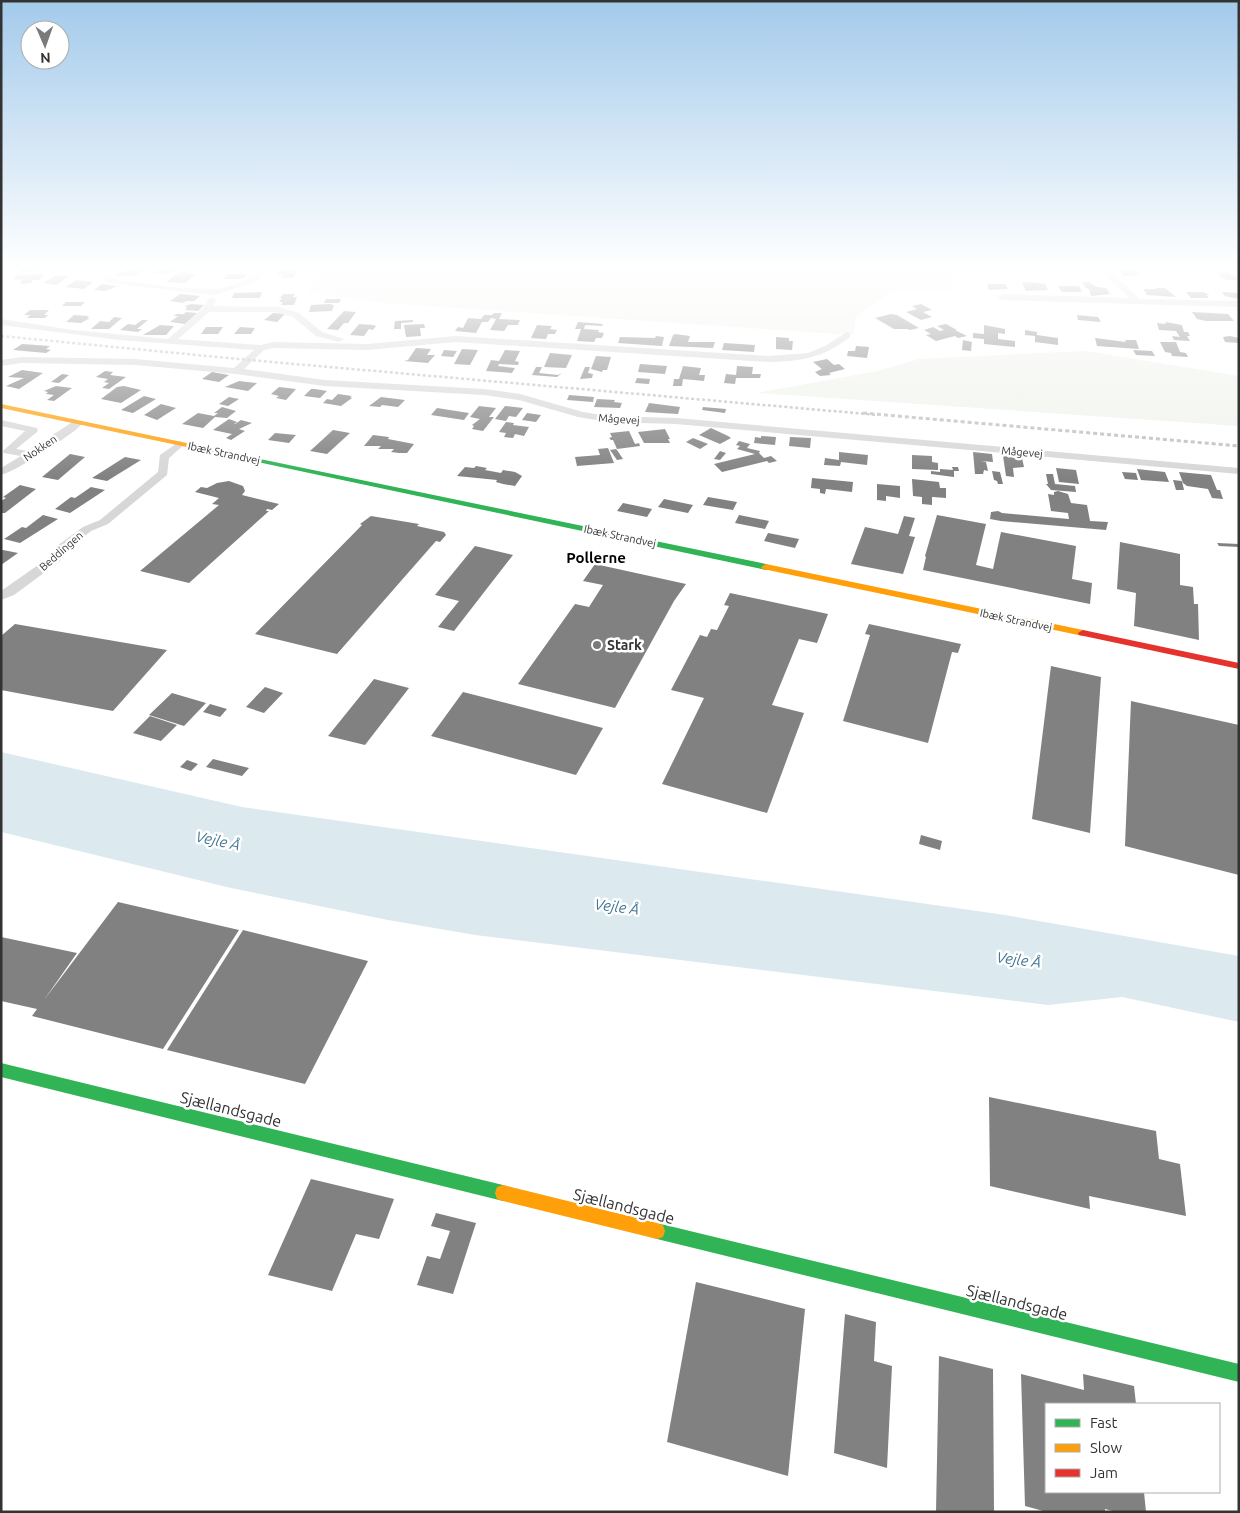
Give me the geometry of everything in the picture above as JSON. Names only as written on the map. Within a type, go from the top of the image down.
[{"type":"street","points":[[128,337],[171,341],[242,344],[261,348],[286,344],[353,347],[456,339],[768,359],[796,358],[818,354],[832,348],[845,337]]},
{"type":"street","points":[[171,341],[176,337]]},
{"type":"street","points":[[331,337],[352,341],[353,347]]},
{"type":"street","points":[[236,371],[261,348]]},
{"type":"street","name":"Mågevej","points":[[1,363],[22,360],[136,362],[236,371],[325,383],[484,392],[520,397],[582,415],[608,419],[676,421],[1239,471]]},
{"type":"street","name":"Ibæk Strandvej","points":[[1,406],[1239,666]]},
{"type":"street","points":[[1,423],[33,430],[8,451],[31,455]]},
{"type":"street","name":"Nokken","points":[[1,472],[31,455],[78,423]]},
{"type":"street","name":"Beddingen","points":[[1,596],[10,592],[56,558],[61,549],[87,529],[104,522],[163,473],[164,457],[180,444]]},
{"type":"street","name":"Sjællandsgade","points":[[1,1070],[1239,1373]]},
{"type":"shaded area","points":[[1086,351],[1239,376],[1239,426],[757,393],[878,371],[918,359]]},
{"type":"water","name":"Vejle Å","points":[[1,752],[242,807],[1005,915],[1239,956],[1239,1022],[1122,997],[1048,1005],[475,935],[388,920],[231,888],[1,832]]},
{"type":"building","points":[[532,337],[547,337],[546,339],[531,338]]},
{"type":"building","points":[[578,337],[603,337],[596,338],[594,342],[577,341]]},
{"type":"building","points":[[620,337],[664,337],[662,346],[618,343]]},
{"type":"building","points":[[672,337],[690,337],[688,342],[715,342],[713,348],[669,346]]},
{"type":"building","points":[[776,337],[789,338],[789,341],[793,341],[792,350],[776,349]]},
{"type":"building","points":[[929,337],[953,337],[936,341]]},
{"type":"building","points":[[998,337],[998,339],[1015,341],[1015,347],[984,344],[984,339],[973,338]]},
{"type":"building","points":[[1035,337],[1058,338],[1058,345],[1035,342]]},
{"type":"building","points":[[1172,337],[1187,337],[1190,341],[1174,340]]},
{"type":"building","points":[[1223,337],[1239,338],[1239,343],[1225,342]]},
{"type":"building","points":[[1095,338],[1126,342],[1125,340],[1136,340],[1139,349],[1097,346]]},
{"type":"building","points":[[963,340],[972,342],[971,351],[962,350]]},
{"type":"building","points":[[1160,342],[1176,342],[1180,352],[1186,353],[1188,357],[1172,356],[1171,353],[1165,352]]},
{"type":"building","points":[[724,343],[755,345],[754,352],[722,350]]},
{"type":"building","points":[[22,344],[50,346],[46,349],[51,350],[46,353],[13,350]]},
{"type":"building","points":[[856,346],[869,347],[867,358],[847,356],[848,351],[855,351]]},
{"type":"building","points":[[416,348],[431,349],[427,355],[435,355],[428,363],[404,361],[408,360]]},
{"type":"building","points":[[462,349],[478,350],[470,365],[454,364]]},
{"type":"building","points":[[444,350],[457,351],[453,357],[441,356]]},
{"type":"building","points":[[505,350],[520,351],[515,361],[519,362],[518,365],[499,364],[498,366],[515,368],[512,373],[486,371],[491,360],[499,361]]},
{"type":"building","points":[[1133,350],[1152,351],[1155,356],[1136,355]]},
{"type":"building","points":[[550,353],[572,355],[566,368],[544,367]]},
{"type":"building","points":[[596,356],[611,357],[607,370],[602,372],[591,369]]},
{"type":"building","points":[[827,359],[834,365],[839,364],[845,369],[829,373],[831,375],[820,376],[815,372],[822,369],[813,362]]},
{"type":"building","points":[[640,364],[667,366],[665,374],[638,372]]},
{"type":"building","points":[[683,366],[701,368],[699,375],[705,375],[704,381],[683,379],[682,386],[673,386],[674,379],[679,379]]},
{"type":"building","points":[[737,366],[753,367],[752,374],[761,374],[760,378],[736,378],[735,384],[724,383],[726,374],[736,375]]},
{"type":"building","points":[[536,367],[542,367],[539,373],[558,375],[562,373],[557,377],[532,375]]},
{"type":"building","points":[[585,367],[590,367],[588,373],[593,374],[592,378],[580,379]]},
{"type":"building","points":[[22,370],[43,373],[19,389],[6,386],[24,378],[8,377]]},
{"type":"building","points":[[105,371],[113,372],[110,375],[126,377],[109,389],[102,388],[109,383],[104,382],[108,379],[96,377]]},
{"type":"building","points":[[212,372],[229,375],[219,382],[202,379]]},
{"type":"building","points":[[62,374],[69,375],[59,383],[51,382]]},
{"type":"building","points":[[637,378],[650,379],[649,384],[635,383]]},
{"type":"building","points":[[239,381],[257,383],[248,391],[225,387]]},
{"type":"building","points":[[56,386],[72,388],[54,401],[47,400],[54,395],[46,394],[48,392],[44,391]]},
{"type":"building","points":[[124,386],[141,390],[121,403],[101,399],[117,387]]},
{"type":"building","points":[[279,387],[296,389],[286,400],[276,398],[279,396],[271,394]]},
{"type":"building","points":[[311,389],[327,391],[320,398],[304,396]]},
{"type":"building","points":[[338,394],[352,396],[350,397],[352,398],[341,406],[323,403],[327,399],[332,400]]},
{"type":"building","points":[[569,395],[594,397],[593,402],[567,400]]},
{"type":"building","points":[[144,396],[156,399],[133,413],[121,410]]},
{"type":"building","points":[[229,397],[239,399],[228,406],[219,404]]},
{"type":"building","points":[[381,397],[405,400],[398,407],[369,406]]},
{"type":"building","points":[[597,399],[615,400],[614,402],[622,403],[620,408],[594,407]]},
{"type":"building","points":[[649,403],[680,407],[678,414],[645,412]]},
{"type":"building","points":[[161,404],[176,408],[157,420],[144,415]]},
{"type":"building","points":[[479,406],[496,408],[489,417],[494,417],[483,431],[472,429],[474,426],[472,425],[480,419],[470,417]]},
{"type":"building","points":[[505,406],[523,408],[516,417],[509,416],[506,421],[495,419]]},
{"type":"building","points":[[222,407],[236,411],[227,418],[215,417],[203,428],[182,424],[198,413],[214,416],[218,413],[214,413]]},
{"type":"building","points":[[703,407],[726,409],[725,413],[702,410]]},
{"type":"building","points":[[437,408],[469,413],[464,420],[431,415]]},
{"type":"building","points":[[527,413],[541,415],[536,422],[522,420]]},
{"type":"building","points":[[229,419],[237,422],[234,424],[241,420],[252,423],[239,429],[245,431],[231,440],[226,438],[232,434],[213,430]]},
{"type":"building","points":[[506,422],[529,427],[524,436],[515,434],[513,438],[504,437],[506,433],[499,432]]},
{"type":"building","points":[[711,428],[731,438],[720,444],[699,435]]},
{"type":"building","points":[[665,429],[670,443],[644,443],[638,432]]},
{"type":"building","points":[[333,430],[350,433],[327,454],[310,451]]},
{"type":"building","points":[[629,431],[635,444],[639,443],[640,446],[617,449],[613,440],[609,438],[612,437],[610,433]]},
{"type":"building","points":[[275,433],[296,435],[289,443],[268,440]]},
{"type":"building","points":[[373,435],[414,444],[407,453],[391,452],[394,449],[378,449],[381,446],[364,446]]},
{"type":"building","points":[[761,436],[776,437],[775,445],[754,443],[755,437],[761,438]]},
{"type":"building","points":[[790,437],[811,438],[810,448],[789,446]]},
{"type":"building","points":[[693,438],[708,444],[700,449],[686,442]]},
{"type":"building","points":[[739,441],[750,444],[747,448],[760,451],[759,453],[764,458],[771,456],[777,461],[769,463],[767,461],[722,472],[714,464],[755,454],[737,449],[740,446],[736,445]]},
{"type":"building","points":[[608,448],[614,463],[577,466],[575,457],[600,455],[598,449]]},
{"type":"building","points":[[616,449],[623,459],[617,460],[610,450]]},
{"type":"building","points":[[720,451],[726,453],[720,460],[714,459]]},
{"type":"building","points":[[839,452],[868,455],[867,465],[841,462],[840,466],[824,465],[825,458],[839,460]]},
{"type":"building","points":[[973,452],[992,454],[993,462],[981,461],[986,462],[988,471],[984,470],[983,474],[975,474]]},
{"type":"building","points":[[70,454],[85,457],[58,480],[42,477]]},
{"type":"building","points":[[912,455],[932,456],[932,462],[938,463],[938,470],[912,469]]},
{"type":"building","points":[[1003,456],[1022,458],[1024,467],[1013,468],[1014,477],[1006,476]]},
{"type":"building","points":[[125,457],[141,460],[107,481],[92,478]]},
{"type":"building","points":[[476,466],[501,473],[503,470],[515,472],[522,476],[515,486],[496,482],[497,480],[457,476],[465,467],[474,468]]},
{"type":"building","points":[[952,467],[958,467],[959,471],[954,471],[954,477],[931,474],[931,471],[940,472],[940,469],[953,470]]},
{"type":"building","points":[[1056,468],[1076,470],[1079,484],[1059,482]]},
{"type":"building","points":[[1137,469],[1165,472],[1169,482],[1141,480]]},
{"type":"building","points":[[992,471],[1000,472],[1003,484],[998,484],[994,480]]},
{"type":"building","points":[[1122,472],[1136,473],[1138,480],[1125,479]]},
{"type":"building","points":[[1179,472],[1211,475],[1223,499],[1212,498],[1208,489],[1187,486],[1183,483]]},
{"type":"building","points":[[1046,474],[1053,474],[1055,484],[1075,486],[1076,492],[1051,490],[1046,484],[1048,484]]},
{"type":"building","points":[[812,478],[853,482],[852,492],[826,489],[825,494],[820,493],[820,489],[811,488]]},
{"type":"building","points":[[912,479],[939,482],[940,488],[946,488],[946,498],[932,497],[932,505],[922,504],[922,497],[913,496]]},
{"type":"building","points":[[1173,480],[1182,481],[1184,490],[1176,490]]},
{"type":"building","points":[[229,481],[243,486],[245,491],[242,495],[279,504],[272,510],[267,509],[266,511],[269,511],[189,583],[140,571],[219,505],[212,504],[219,498],[195,492],[201,487],[207,488],[217,483]]},
{"type":"building","points":[[877,484],[900,486],[900,498],[886,496],[886,501],[877,500]]},
{"type":"building","points":[[20,485],[36,489],[5,513],[1,513],[1,501],[6,498],[3,497]]},
{"type":"building","points":[[91,487],[105,490],[70,513],[55,509],[71,497],[75,498]]},
{"type":"building","points":[[1058,491],[1068,494],[1071,503],[1087,505],[1090,521],[1108,522],[1106,530],[990,519],[991,512],[998,511],[1002,513],[1069,519],[1068,513],[1051,511],[1048,494],[1054,495],[1054,492]]},
{"type":"building","points":[[708,497],[737,502],[733,510],[703,505]]},
{"type":"building","points":[[664,499],[693,505],[688,513],[658,507]]},
{"type":"building","points":[[623,503],[652,509],[647,517],[617,511]]},
{"type":"building","points":[[43,515],[58,519],[20,543],[4,539],[22,527],[26,528]]},
{"type":"building","points":[[739,515],[769,521],[765,529],[735,523]]},
{"type":"building","points":[[937,515],[986,524],[976,565],[993,569],[1001,532],[1076,546],[1072,579],[1092,583],[1090,604],[923,570],[925,556]]},
{"type":"building","points":[[371,516],[419,524],[417,526],[444,532],[446,535],[440,542],[436,541],[337,654],[255,634],[362,525],[360,524]]},
{"type":"building","points":[[904,516],[915,518],[909,536],[915,537],[903,574],[851,564],[865,527],[898,534]]},
{"type":"building","points":[[768,533],[799,539],[795,548],[764,541]]},
{"type":"building","points":[[1120,542],[1180,554],[1180,585],[1193,587],[1194,604],[1198,604],[1199,640],[1134,626],[1136,593],[1117,589]]},
{"type":"building","points":[[1217,543],[1239,544],[1239,547],[1219,546]]},
{"type":"building","points":[[475,546],[513,555],[454,631],[438,627],[459,601],[435,595]]},
{"type":"building","points":[[1,550],[3,550],[18,553],[1,565]]},
{"type":"building","name":"Stark","points":[[595,564],[686,584],[674,601],[615,708],[518,684],[575,604],[589,607],[603,585],[583,581]]},
{"type":"building","points":[[730,593],[828,614],[817,643],[799,639],[772,705],[804,713],[767,813],[662,784],[704,698],[671,690],[700,635],[707,637],[711,629],[717,630],[729,606],[724,605]]},
{"type":"building","points":[[15,624],[167,650],[113,711],[1,690],[1,636]]},
{"type":"building","points":[[869,624],[961,644],[958,653],[952,652],[928,743],[843,721],[870,635],[865,634]]},
{"type":"building","points":[[1051,666],[1101,677],[1090,833],[1032,819]]},
{"type":"building","points":[[374,679],[409,688],[365,745],[328,736]]},
{"type":"building","points":[[265,687],[283,693],[264,713],[246,707]]},
{"type":"building","points":[[463,692],[603,728],[576,775],[431,736]]},
{"type":"building","points":[[172,693],[206,703],[184,726],[149,715]]},
{"type":"building","points":[[1131,701],[1239,725],[1239,875],[1125,846]]},
{"type":"building","points":[[210,704],[227,709],[220,717],[203,712]]},
{"type":"building","points":[[150,716],[177,725],[161,741],[133,733]]},
{"type":"building","points":[[213,759],[249,768],[242,776],[206,767]]},
{"type":"building","points":[[187,760],[198,764],[191,771],[180,767]]},
{"type":"building","points":[[921,835],[942,841],[940,850],[919,844]]},
{"type":"building","points":[[118,902],[239,930],[163,1049],[32,1016],[37,1009],[1,1001],[1,937],[77,953],[44,1000]]},
{"type":"building","points":[[243,930],[368,961],[305,1084],[167,1050]]},
{"type":"building","points":[[989,1097],[1156,1131],[1159,1159],[1180,1164],[1186,1216],[1089,1196],[1090,1209],[990,1186]]},
{"type":"building","points":[[311,1179],[394,1199],[379,1239],[356,1234],[332,1291],[268,1275]]},
{"type":"building","points":[[436,1213],[476,1223],[453,1294],[417,1285],[427,1256],[440,1259],[450,1231],[431,1226]]},
{"type":"building","points":[[696,1282],[805,1309],[788,1476],[667,1442]]},
{"type":"building","points":[[845,1314],[876,1322],[874,1361],[892,1366],[887,1468],[834,1453]]},
{"type":"building","points":[[939,1356],[993,1369],[994,1512],[936,1512]]},
{"type":"building","points":[[1021,1374],[1084,1390],[1083,1374],[1134,1386],[1136,1403],[1045,1403],[1045,1493],[1144,1493],[1146,1512],[1116,1512],[1105,1509],[1105,1512],[1047,1512],[1025,1506]]},
{"type":"railway","points":[[7,337],[238,359],[878,415]]},
{"type":"railway","points":[[863,413],[1239,446]]},
{"type":"traffic: fast","points":[[220,452],[766,567]]},
{"type":"traffic: fast","points":[[1,1070],[503,1193]]},
{"type":"traffic: fast","points":[[657,1231],[1239,1373]]},
{"type":"traffic: slow","points":[[1,406],[220,452]]},
{"type":"traffic: slow","points":[[766,567],[1083,633]]},
{"type":"traffic: slow","points":[[503,1193],[657,1231]]},
{"type":"traffic: jam","points":[[1083,633],[1239,666]]},
{"type":"place","name":"Stark","points":[[597,645]]},
{"type":"district","name":"Pollerne","points":[[596,558]]}]
